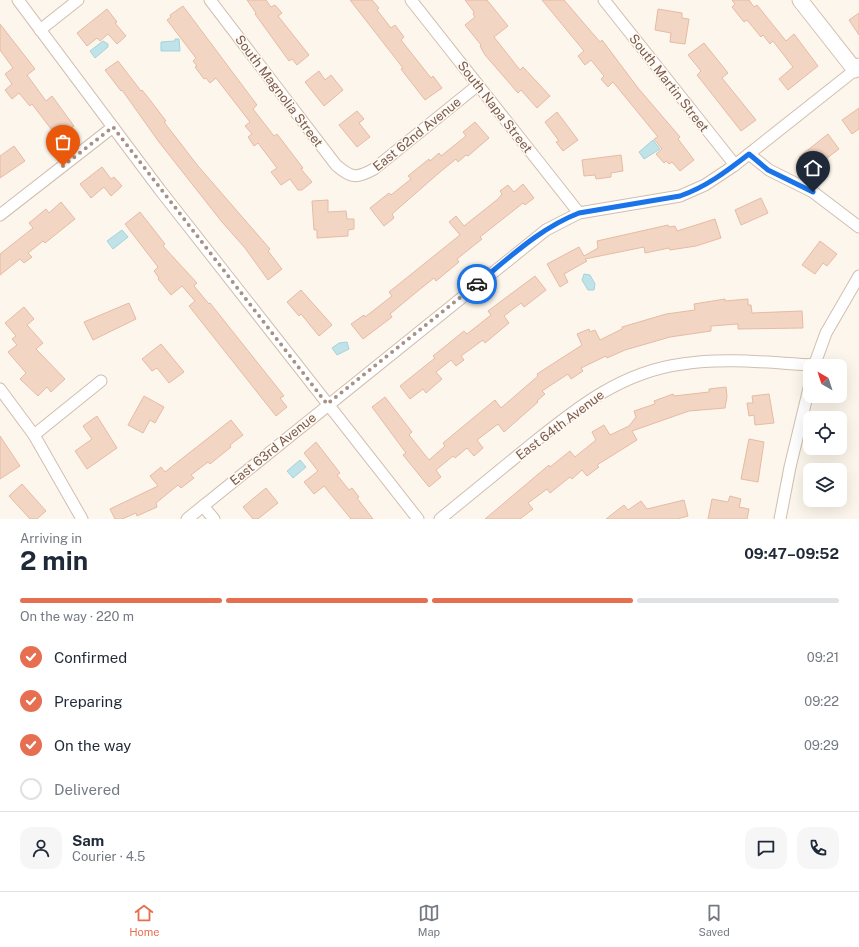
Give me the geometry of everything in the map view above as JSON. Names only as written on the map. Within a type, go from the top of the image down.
[{"type":"street","points":[[18,0],[113,127],[327,404],[418,519]]},
{"type":"street","points":[[40,30],[78,0]]},
{"type":"street","name":"South Magnolia Street","points":[[210,0],[336,165],[354,176]]},
{"type":"street","name":"South Napa Street","points":[[411,0],[579,213]]},
{"type":"street","name":"South Martin Street","points":[[604,0],[734,165]]},
{"type":"street","points":[[800,0],[857,68]]},
{"type":"street","name":"East 63rd Avenue","points":[[187,519],[327,404],[534,238],[556,223],[579,213],[680,196],[705,185],[749,154],[857,68]]},
{"type":"street","name":"East 62nd Avenue","points":[[354,176],[363,176],[374,169],[478,85]]},
{"type":"street","points":[[0,215],[113,127]]},
{"type":"street","points":[[749,154],[768,170],[813,192],[859,228]]},
{"type":"street","points":[[817,359],[826,333],[859,276]]},
{"type":"street","name":"East 64th Avenue","points":[[440,519],[569,414],[609,388],[634,376],[680,364],[704,361],[803,365]]},
{"type":"street","points":[[34,435],[101,381]]},
{"type":"street","points":[[0,389],[34,435],[82,519]]},
{"type":"street","points":[[780,519],[790,467],[805,403]]},
{"type":"street","points":[[203,506],[214,519]]},
{"type":"water","points":[[175,39],[179,39],[180,51],[161,51],[161,42],[175,41]]},
{"type":"water","points":[[103,41],[108,44],[108,47],[95,58],[90,51]]},
{"type":"water","points":[[653,140],[660,149],[644,159],[639,152]]},
{"type":"water","points":[[122,230],[128,237],[113,249],[107,241]]},
{"type":"water","points":[[584,274],[590,275],[595,284],[594,290],[588,290],[582,280]]},
{"type":"water","points":[[347,342],[349,349],[337,355],[332,348],[339,343]]},
{"type":"water","points":[[300,460],[306,467],[293,478],[287,471]]},
{"type":"building","points":[[247,0],[266,0],[271,7],[275,5],[282,13],[278,16],[309,55],[297,65],[292,59],[289,61],[255,14],[256,13]]},
{"type":"building","points":[[350,0],[372,0],[379,8],[377,10],[391,28],[395,25],[404,37],[401,40],[431,78],[433,76],[442,88],[425,100],[401,69],[403,68]]},
{"type":"building","points":[[465,0],[487,0],[508,26],[494,37],[520,70],[523,67],[550,96],[537,108],[521,90],[518,93],[485,55],[480,46],[481,45],[465,25],[475,17],[473,14],[474,12]]},
{"type":"building","points":[[542,0],[564,0],[600,42],[602,40],[638,88],[680,137],[678,139],[694,160],[680,171],[672,162],[669,164],[666,161],[664,163],[656,154],[662,149],[654,139],[658,137],[613,82],[608,87],[601,79],[604,76],[591,60],[585,65],[578,56],[584,51]]},
{"type":"building","points":[[732,0],[749,0],[754,7],[757,5],[786,41],[794,34],[818,66],[788,90],[779,79],[793,67],[773,41],[770,44],[763,35],[761,37],[747,20],[744,22],[732,7],[735,4]]},
{"type":"building","points":[[183,6],[257,105],[253,109],[274,136],[277,134],[303,168],[301,169],[312,182],[302,190],[298,190],[290,179],[281,185],[271,172],[277,168],[258,143],[254,146],[248,137],[252,134],[245,126],[250,122],[216,78],[210,83],[206,78],[204,79],[195,67],[197,66],[193,61],[196,58],[167,20],[171,17],[170,15]]},
{"type":"building","points":[[107,9],[117,22],[115,23],[126,36],[117,44],[108,34],[100,41],[97,38],[87,46],[77,33]]},
{"type":"building","points":[[658,9],[682,13],[682,18],[689,19],[685,44],[670,42],[671,33],[655,30]]},
{"type":"building","points":[[859,13],[859,35],[849,20]]},
{"type":"building","points":[[0,24],[35,69],[27,75],[46,101],[52,96],[74,126],[58,138],[32,104],[30,106],[19,93],[12,99],[5,90],[12,84],[5,74],[13,68],[0,50]]},
{"type":"building","points":[[704,43],[728,73],[722,78],[756,120],[741,131],[697,75],[701,71],[688,55]]},
{"type":"building","points":[[118,61],[166,121],[164,122],[198,166],[270,249],[268,251],[282,269],[268,280],[245,248],[222,222],[159,142],[122,90],[121,91],[105,70]]},
{"type":"building","points":[[319,71],[325,80],[331,75],[343,90],[324,106],[305,82]]},
{"type":"building","points":[[859,108],[859,129],[852,134],[842,120]]},
{"type":"building","points":[[357,111],[364,119],[359,123],[370,137],[357,147],[339,125]]},
{"type":"building","points":[[557,112],[578,140],[563,151],[556,142],[559,141],[545,122]]},
{"type":"building","points":[[475,122],[489,138],[468,156],[466,155],[458,162],[456,159],[440,172],[392,214],[394,218],[384,226],[370,208],[389,193],[391,195],[411,179],[408,176],[429,159],[430,161],[439,153],[441,156],[466,136],[463,132]]},
{"type":"building","points":[[828,134],[839,149],[810,171],[799,157]]},
{"type":"building","points":[[14,146],[25,161],[0,178],[0,156]]},
{"type":"building","points":[[621,155],[623,171],[611,173],[611,177],[596,179],[595,175],[584,176],[582,160]]},
{"type":"building","points":[[102,167],[111,179],[114,177],[122,186],[111,196],[104,187],[91,198],[80,184]]},
{"type":"building","points":[[523,184],[534,198],[525,205],[523,203],[480,237],[482,239],[457,259],[459,262],[436,281],[434,278],[419,290],[390,314],[392,317],[363,339],[351,324],[364,315],[365,317],[392,296],[389,292],[460,235],[449,222],[456,216],[464,226],[498,199],[502,194],[500,191],[508,185],[514,192]]},
{"type":"building","points":[[761,198],[768,213],[741,225],[735,210]]},
{"type":"building","points":[[328,200],[328,212],[346,211],[347,219],[354,219],[354,229],[348,230],[348,236],[317,238],[317,230],[314,230],[312,201]]},
{"type":"building","points":[[61,202],[75,219],[45,243],[43,241],[28,253],[32,257],[24,263],[20,259],[0,275],[0,254],[33,228],[29,223],[46,209],[49,213]]},
{"type":"building","points":[[140,212],[165,244],[163,246],[197,283],[194,286],[209,304],[210,303],[284,396],[280,398],[287,407],[276,416],[189,306],[195,301],[182,286],[171,295],[158,279],[159,278],[154,271],[158,267],[125,224]]},
{"type":"building","points":[[715,219],[721,238],[696,246],[670,250],[669,248],[645,253],[644,247],[585,259],[587,261],[564,274],[568,282],[560,287],[547,264],[579,247],[584,256],[598,248],[597,241],[668,225],[669,227],[675,226],[677,231]]},
{"type":"building","points":[[820,241],[837,254],[827,266],[823,263],[815,274],[802,265]]},
{"type":"building","points":[[535,276],[546,290],[524,307],[521,303],[504,316],[509,323],[485,343],[483,340],[461,356],[464,360],[456,366],[451,360],[436,372],[442,379],[426,393],[423,389],[410,399],[400,386],[435,358],[433,356],[464,331],[467,334],[491,315],[488,311]]},
{"type":"building","points":[[301,290],[332,325],[319,336],[301,314],[299,316],[287,302]]},
{"type":"building","points":[[725,299],[725,301],[748,299],[748,305],[751,305],[752,313],[802,311],[803,328],[738,329],[738,324],[711,326],[711,331],[670,337],[625,350],[607,358],[606,356],[581,368],[583,371],[571,379],[568,374],[542,391],[545,394],[537,401],[538,402],[504,432],[498,424],[477,440],[483,448],[474,456],[467,448],[455,458],[453,456],[436,470],[441,477],[429,487],[403,455],[406,453],[372,407],[385,397],[412,432],[409,435],[429,460],[445,446],[443,443],[495,400],[501,408],[538,376],[537,374],[582,345],[577,334],[589,329],[590,332],[595,330],[600,340],[622,329],[622,327],[666,314],[695,310],[694,304]]},
{"type":"building","points":[[129,303],[136,319],[93,340],[84,322]]},
{"type":"building","points":[[24,307],[34,319],[27,325],[43,343],[36,349],[65,379],[51,392],[47,387],[38,396],[20,379],[26,373],[8,352],[17,345],[12,339],[16,336],[5,323]]},
{"type":"building","points":[[161,344],[184,372],[169,383],[157,368],[152,371],[142,359]]},
{"type":"building","points":[[726,387],[727,397],[725,408],[689,411],[632,431],[637,440],[597,465],[599,467],[587,476],[582,470],[572,479],[570,477],[550,493],[547,489],[528,503],[533,509],[520,519],[485,519],[549,465],[550,467],[570,451],[575,457],[596,440],[592,432],[604,425],[610,435],[629,426],[636,417],[634,411],[655,404],[654,401],[673,394],[674,396],[709,392],[709,389]]},
{"type":"building","points":[[769,394],[774,423],[755,425],[754,415],[749,416],[747,403],[753,403],[752,396]]},
{"type":"building","points":[[144,396],[164,407],[155,423],[150,420],[143,433],[128,425]]},
{"type":"building","points":[[97,416],[117,448],[87,469],[75,451],[92,439],[83,426]]},
{"type":"building","points":[[231,420],[243,435],[230,445],[231,447],[210,464],[208,462],[191,475],[194,478],[181,488],[178,485],[156,503],[157,507],[137,516],[136,513],[122,519],[115,519],[110,509],[158,486],[150,476],[161,467],[165,472]]},
{"type":"building","points":[[0,436],[20,466],[0,479]]},
{"type":"building","points":[[749,439],[764,442],[758,482],[741,479]]},
{"type":"building","points":[[316,442],[340,473],[337,475],[349,490],[352,488],[359,497],[357,498],[373,519],[351,519],[324,486],[314,494],[304,482],[318,471],[304,453]]},
{"type":"building","points":[[22,484],[46,511],[37,519],[30,519],[9,496]]},
{"type":"building","points":[[266,488],[278,503],[258,519],[253,519],[243,507]]},
{"type":"building","points":[[730,496],[741,499],[739,507],[749,509],[747,519],[708,519],[712,499],[728,502]]},
{"type":"building","points":[[684,500],[688,516],[677,519],[606,519],[624,505],[628,510],[641,501],[647,509]]},
{"type":"way so far","points":[[63,166],[113,127],[160,190],[327,404],[477,284]]},
{"type":"route","points":[[477,284],[534,238],[556,223],[579,213],[680,196],[694,191],[716,178],[749,154],[768,170],[813,192]]}]
